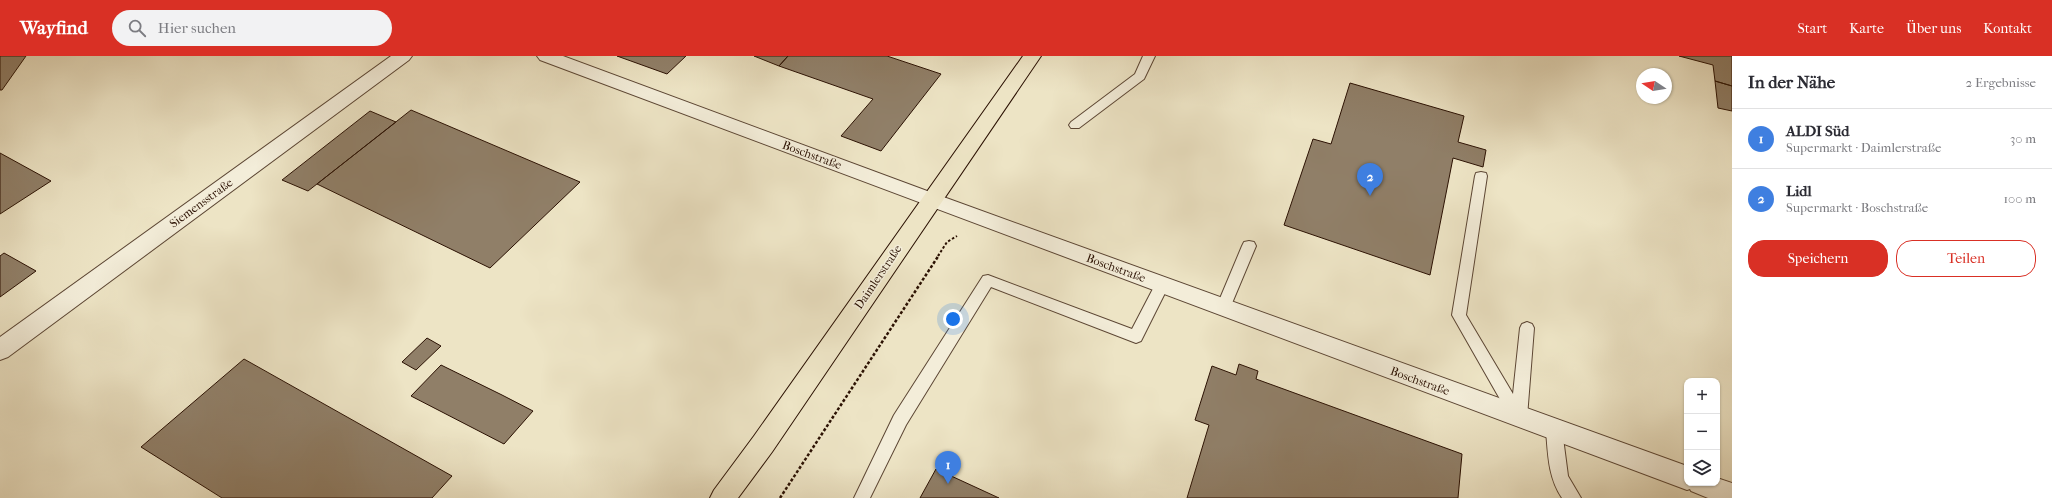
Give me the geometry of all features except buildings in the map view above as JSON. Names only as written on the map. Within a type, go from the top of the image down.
[{"type":"main road","name":"Daimlerstraße","points":[[723,498],[763,444],[1032,56]]},
{"type":"street","name":"Siemensstraße","points":[[0,350],[403,56]]},
{"type":"street","name":"Boschstraße","points":[[546,56],[931,200],[1684,477]]},
{"type":"street","points":[[1708,486],[1732,495]]},
{"type":"lane","points":[[1075,125],[1140,76],[1148,56]]},
{"type":"lane","points":[[1481,176],[1459,315],[1519,417]]},
{"type":"lane","points":[[1223,308],[1250,246]]},
{"type":"lane","points":[[862,498],[900,420],[988,280],[1136,337],[1162,285]]},
{"type":"lane","points":[[1519,417],[1527,328]]},
{"type":"lane","points":[[1554,430],[1558,472],[1569,495],[1572,498]]},
{"type":"place","name":"Lidl","points":[[1370,196]]},
{"type":"place","name":"ALDI Süd","points":[[948,484]]}]
